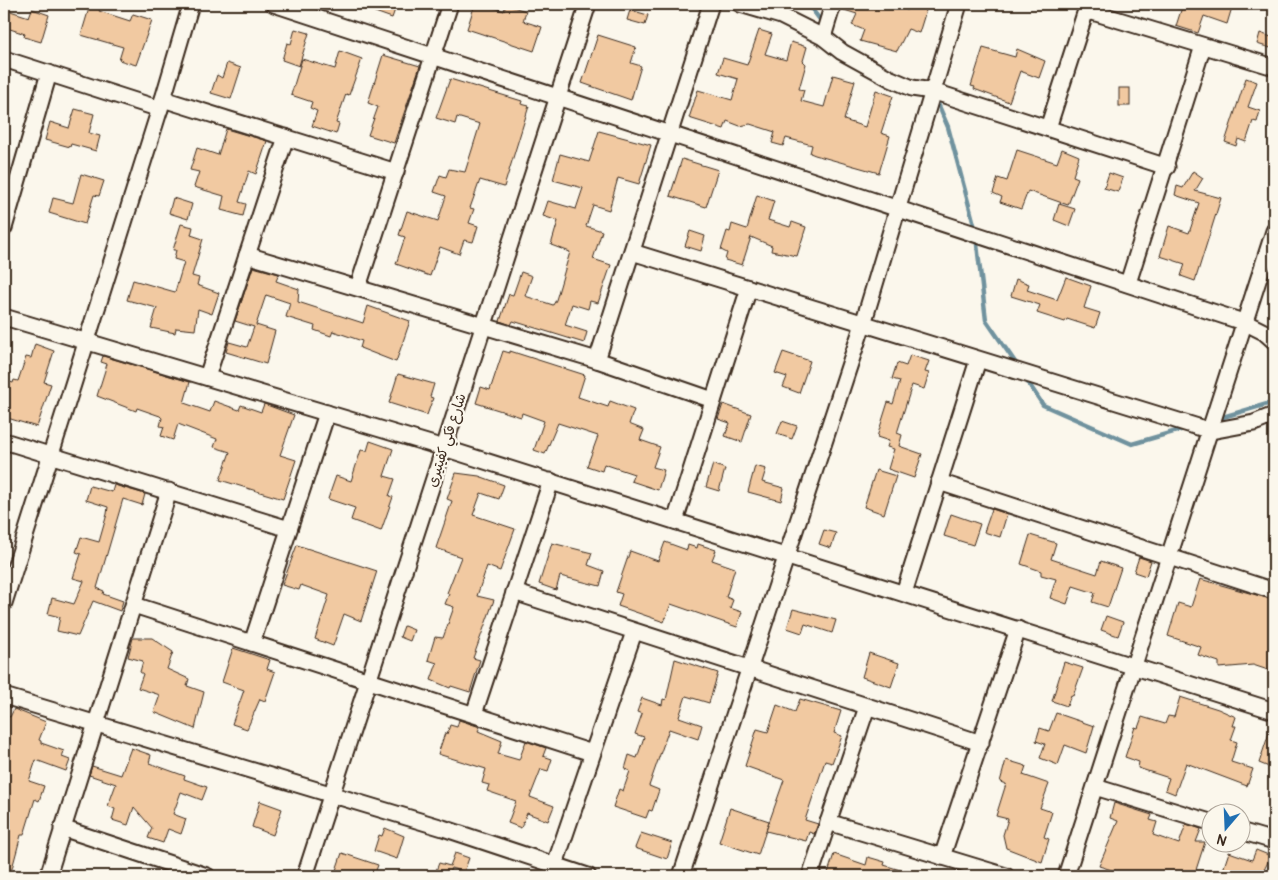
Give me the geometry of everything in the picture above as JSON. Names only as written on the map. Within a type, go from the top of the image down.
[{"type":"street","points":[[4,603],[162,104],[191,4]]},
{"type":"street","points":[[274,4],[558,98],[900,206],[1246,322],[1271,333]]},
{"type":"street","points":[[358,287],[435,56],[450,4]]},
{"type":"street","name":"شارع فكي كفيتيرى","points":[[305,876],[588,4]]},
{"type":"street","points":[[597,360],[710,4]]},
{"type":"street","points":[[740,4],[781,16],[823,37],[842,52],[891,79],[912,88],[932,91],[1167,166]]},
{"type":"street","points":[[823,37],[833,4]]},
{"type":"street","points":[[681,876],[863,324],[900,206],[932,91],[959,4]]},
{"type":"street","points":[[1048,128],[1087,7],[1203,46],[1274,67]]},
{"type":"street","points":[[1128,283],[1167,166],[1203,46]]},
{"type":"street","points":[[4,59],[286,137],[396,172]]},
{"type":"street","points":[[4,228],[8,196],[49,73]]},
{"type":"street","points":[[207,377],[286,137]]},
{"type":"street","points":[[1066,876],[1274,231]]},
{"type":"street","points":[[632,252],[1211,431],[1254,423],[1274,415]]},
{"type":"street","points":[[247,255],[597,360],[713,400]]},
{"type":"street","points":[[675,520],[749,288]]},
{"type":"street","points":[[4,317],[551,481],[1274,711]]},
{"type":"street","points":[[904,593],[978,360]]},
{"type":"street","points":[[252,643],[327,413]]},
{"type":"street","points":[[4,441],[289,529]]},
{"type":"street","points":[[474,714],[551,481]]},
{"type":"street","points":[[940,482],[1274,591]]},
{"type":"street","points":[[48,876],[169,491]]},
{"type":"street","points":[[514,592],[981,743]]},
{"type":"street","points":[[134,605],[592,753]]},
{"type":"street","points":[[942,857],[1018,629]]},
{"type":"street","points":[[553,871],[634,632]]},
{"type":"street","points":[[4,696],[443,828],[553,871],[588,876]]},
{"type":"street","points":[[810,876],[867,706]]},
{"type":"street","points":[[1095,788],[1200,819]]},
{"type":"street","points":[[828,822],[1006,876]]},
{"type":"street","points":[[62,828],[199,875]]},
{"type":"street","points":[[1250,834],[1274,841]]},
{"type":"building","points":[[358,4],[397,4],[392,18],[358,6]]},
{"type":"building","points":[[475,4],[483,4],[504,11],[506,5],[526,11],[523,21],[542,27],[534,51],[467,29]]},
{"type":"building","points":[[842,4],[888,4],[907,10],[909,4],[928,4],[919,33],[908,29],[897,51],[860,41],[864,30],[852,25],[857,14],[841,9]]},
{"type":"building","points":[[1183,4],[1233,4],[1227,24],[1204,16],[1198,33],[1176,26]]},
{"type":"building","points":[[90,5],[100,8],[99,11],[130,21],[133,14],[152,20],[136,65],[119,60],[123,47],[81,35]]},
{"type":"building","points":[[4,9],[29,17],[32,9],[49,15],[41,42],[24,37],[25,34],[4,27]]},
{"type":"building","points":[[630,10],[648,15],[645,25],[627,20]]},
{"type":"building","points":[[295,29],[309,33],[299,66],[282,60],[287,43],[291,44]]},
{"type":"building","points":[[759,30],[772,34],[765,54],[786,60],[791,42],[807,47],[803,61],[806,64],[799,89],[804,90],[801,101],[824,107],[833,75],[855,81],[844,120],[865,127],[876,90],[893,96],[881,133],[890,136],[879,173],[810,153],[812,145],[786,138],[783,146],[772,143],[775,132],[750,124],[740,126],[727,121],[724,129],[689,118],[698,90],[732,100],[738,79],[718,73],[723,58],[747,65]]},
{"type":"building","points":[[1260,33],[1274,38],[1274,49],[1257,44]]},
{"type":"building","points":[[598,35],[636,47],[631,63],[641,66],[631,100],[582,83]]},
{"type":"building","points":[[983,48],[1015,57],[1017,49],[1045,61],[1039,78],[1020,71],[1009,102],[974,89],[975,87],[971,86]]},
{"type":"building","points":[[340,51],[362,59],[349,95],[346,94],[336,123],[339,124],[336,134],[312,126],[317,111],[310,108],[312,102],[291,95],[302,59],[335,69]]},
{"type":"building","points":[[383,55],[420,66],[394,143],[368,135],[378,107],[368,103]]},
{"type":"building","points":[[227,63],[241,68],[231,99],[211,93],[217,75],[222,78]]},
{"type":"building","points":[[1246,78],[1257,82],[1248,107],[1260,111],[1257,122],[1253,121],[1246,142],[1238,139],[1236,146],[1225,142]]},
{"type":"building","points":[[450,79],[522,101],[521,104],[529,106],[504,187],[480,180],[470,208],[474,209],[469,223],[478,226],[473,242],[464,240],[459,254],[440,247],[430,276],[396,264],[405,237],[399,235],[407,211],[438,221],[446,196],[434,192],[440,175],[446,177],[449,169],[465,172],[480,124],[457,117],[455,124],[436,118]]},
{"type":"building","points":[[1119,88],[1130,88],[1130,106],[1119,106]]},
{"type":"building","points":[[75,109],[94,114],[89,133],[100,136],[96,151],[71,144],[70,147],[45,140],[50,122],[69,128]]},
{"type":"building","points":[[226,129],[267,141],[256,174],[249,171],[239,202],[246,204],[243,216],[221,210],[224,196],[194,187],[199,172],[190,170],[197,148],[218,155]]},
{"type":"building","points":[[599,131],[651,145],[639,184],[618,178],[609,210],[593,205],[586,226],[602,231],[593,259],[611,265],[598,303],[590,301],[588,309],[572,304],[565,325],[587,332],[584,343],[513,321],[511,325],[500,321],[509,294],[513,295],[521,272],[532,276],[525,296],[553,305],[556,300],[570,252],[551,245],[558,221],[543,216],[548,201],[576,209],[583,188],[553,180],[560,154],[589,162]]},
{"type":"building","points":[[1062,149],[1079,156],[1073,176],[1078,178],[1068,205],[1028,191],[1021,209],[1000,202],[1002,197],[993,193],[998,178],[1007,181],[1017,150],[1057,163]]},
{"type":"building","points":[[682,159],[718,170],[706,207],[670,196]]},
{"type":"building","points":[[1193,171],[1203,178],[1195,191],[1221,198],[1195,281],[1181,276],[1185,264],[1160,256],[1169,226],[1189,233],[1199,203],[1175,195],[1177,186],[1183,188]]},
{"type":"building","points":[[1109,173],[1123,178],[1118,192],[1104,188]]},
{"type":"building","points":[[81,174],[104,181],[99,196],[94,195],[85,224],[49,213],[53,198],[73,203]]},
{"type":"building","points":[[757,195],[774,201],[768,220],[790,227],[792,222],[806,227],[797,256],[771,251],[772,246],[751,237],[742,265],[725,260],[727,253],[721,250],[727,231],[730,232],[732,224],[747,229]]},
{"type":"building","points":[[173,198],[192,204],[188,219],[169,213]]},
{"type":"building","points":[[1059,204],[1075,209],[1069,226],[1054,220]]},
{"type":"building","points":[[181,224],[193,227],[191,235],[203,239],[192,276],[199,278],[197,285],[219,293],[212,314],[198,309],[195,330],[176,328],[175,333],[151,328],[157,308],[127,300],[133,280],[175,292],[184,262],[174,259],[176,250],[173,250]]},
{"type":"building","points":[[690,231],[705,236],[701,251],[685,246]]},
{"type":"building","points":[[253,267],[279,274],[276,281],[299,289],[298,302],[363,323],[368,306],[410,321],[396,362],[360,348],[362,341],[333,331],[331,336],[314,330],[315,326],[286,317],[290,303],[266,295],[256,325],[275,331],[266,364],[226,352],[229,342],[247,347],[254,327],[235,321]]},
{"type":"building","points":[[1066,277],[1091,286],[1084,308],[1100,313],[1095,328],[1067,319],[1065,322],[1037,313],[1040,305],[1011,296],[1016,279],[1029,284],[1027,290],[1057,300]]},
{"type":"building","points":[[35,344],[54,351],[44,382],[51,384],[37,427],[4,417],[4,380],[13,383],[14,380],[18,381],[26,357],[31,358]]},
{"type":"building","points":[[503,351],[510,353],[510,351],[585,375],[578,397],[608,407],[610,401],[634,410],[629,424],[644,430],[640,440],[660,447],[653,467],[664,470],[658,490],[631,481],[634,474],[604,464],[602,471],[587,466],[598,436],[558,423],[545,454],[534,450],[544,421],[522,413],[521,417],[476,403],[481,387],[490,390]]},
{"type":"building","points":[[783,352],[810,361],[799,393],[783,387],[787,377],[775,373]]},
{"type":"building","points":[[910,355],[929,361],[925,372],[929,373],[924,389],[912,385],[897,433],[902,435],[899,446],[922,454],[914,478],[888,469],[894,449],[887,447],[889,441],[877,437],[888,402],[893,404],[900,381],[892,379],[897,363],[906,366]]},
{"type":"building","points":[[103,356],[190,382],[184,403],[210,412],[214,401],[239,410],[241,405],[261,412],[264,404],[294,415],[280,455],[296,460],[283,499],[220,480],[230,452],[214,447],[217,439],[178,424],[173,440],[161,436],[164,427],[160,426],[162,418],[160,416],[137,408],[136,411],[97,396],[107,364],[101,362]]},
{"type":"building","points":[[398,374],[434,384],[430,397],[433,398],[427,415],[389,403]]},
{"type":"building","points":[[723,404],[751,414],[742,442],[725,436],[730,423],[718,419]]},
{"type":"building","points":[[782,421],[797,426],[792,439],[777,434]]},
{"type":"building","points":[[370,441],[393,449],[384,476],[395,479],[389,496],[393,497],[381,531],[351,520],[355,508],[328,499],[336,476],[351,481],[361,450],[367,451]]},
{"type":"building","points":[[713,464],[725,469],[719,491],[706,487]]},
{"type":"building","points":[[755,466],[766,469],[762,482],[784,488],[781,501],[748,492]]},
{"type":"building","points":[[876,470],[896,476],[884,514],[864,507]]},
{"type":"building","points":[[456,473],[479,476],[504,485],[499,499],[481,493],[473,515],[515,529],[500,571],[487,566],[477,596],[494,600],[473,658],[480,660],[470,692],[451,686],[450,688],[431,680],[437,663],[428,660],[435,637],[443,638],[454,607],[445,604],[449,594],[447,593],[461,557],[436,548],[452,501],[447,499]]},
{"type":"building","points":[[114,485],[145,494],[142,505],[123,499],[97,588],[104,591],[103,594],[123,601],[120,611],[93,601],[78,636],[57,631],[60,617],[48,614],[52,598],[74,604],[84,581],[73,578],[81,554],[76,552],[81,537],[99,542],[107,514],[108,507],[86,500],[90,486],[112,492]]},
{"type":"building","points":[[992,509],[1007,514],[1000,537],[984,532]]},
{"type":"building","points":[[951,514],[980,524],[973,545],[944,536]]},
{"type":"building","points":[[824,530],[836,533],[831,548],[819,544]]},
{"type":"building","points":[[1030,535],[1056,543],[1051,559],[1097,574],[1101,561],[1121,568],[1108,607],[1092,602],[1095,593],[1073,586],[1067,604],[1050,598],[1056,579],[1041,575],[1041,571],[1021,564]]},
{"type":"building","points":[[665,542],[687,550],[688,545],[697,548],[698,544],[716,550],[712,560],[735,568],[726,597],[733,600],[730,608],[742,612],[737,627],[671,604],[664,622],[618,606],[622,594],[616,592],[630,551],[658,561]]},
{"type":"building","points":[[552,543],[592,553],[588,565],[604,571],[600,586],[560,576],[556,590],[539,584]]},
{"type":"building","points":[[297,545],[377,571],[361,621],[344,614],[333,646],[315,639],[329,595],[301,585],[299,590],[282,585]]},
{"type":"building","points":[[1139,557],[1151,561],[1146,576],[1134,572]]},
{"type":"building","points":[[1200,579],[1274,600],[1274,672],[1253,665],[1219,668],[1219,662],[1198,655],[1201,647],[1168,636],[1178,603],[1191,607]]},
{"type":"building","points":[[793,609],[836,620],[832,633],[805,624],[802,633],[787,628]]},
{"type":"building","points":[[1106,616],[1123,622],[1118,636],[1101,630]]},
{"type":"building","points":[[404,626],[414,630],[410,641],[400,637]]},
{"type":"building","points":[[133,638],[152,638],[173,652],[167,669],[189,679],[187,686],[204,692],[195,729],[154,712],[160,695],[138,688],[143,674],[140,672],[143,661],[128,657]]},
{"type":"building","points":[[233,648],[270,660],[267,669],[275,672],[265,701],[260,699],[247,729],[232,724],[244,690],[222,682]]},
{"type":"building","points":[[869,653],[899,663],[891,687],[862,677]]},
{"type":"building","points":[[675,659],[718,673],[709,703],[686,696],[679,717],[702,725],[698,739],[669,729],[649,786],[659,790],[652,811],[649,810],[646,818],[613,807],[619,789],[623,791],[630,771],[625,769],[629,755],[637,758],[644,737],[635,734],[642,714],[637,712],[642,698],[662,705],[663,699],[666,700]]},
{"type":"building","points":[[1064,662],[1083,668],[1073,696],[1071,695],[1067,706],[1052,701]]},
{"type":"building","points":[[1180,697],[1236,717],[1233,726],[1236,726],[1231,740],[1237,742],[1231,762],[1253,769],[1247,786],[1186,763],[1175,794],[1165,790],[1169,778],[1138,768],[1139,762],[1125,757],[1135,727],[1138,728],[1142,717],[1165,724],[1168,716],[1174,717]]},
{"type":"building","points":[[800,699],[841,711],[834,733],[842,736],[832,763],[825,761],[805,820],[818,824],[814,834],[809,832],[806,841],[766,831],[784,780],[745,766],[757,729],[768,732],[777,705],[795,712]]},
{"type":"building","points":[[14,709],[46,722],[39,740],[41,743],[64,751],[62,757],[70,760],[66,771],[36,760],[29,781],[44,786],[39,801],[35,799],[24,835],[21,835],[10,876],[4,876],[4,715],[10,717]]},
{"type":"building","points":[[1056,713],[1094,726],[1086,753],[1065,745],[1058,765],[1040,758],[1045,744],[1036,741],[1040,728],[1049,731]]},
{"type":"building","points":[[459,720],[480,727],[478,731],[502,741],[498,754],[519,760],[526,741],[546,748],[543,756],[552,759],[548,771],[541,769],[530,797],[554,806],[548,821],[527,813],[521,828],[508,823],[516,801],[487,791],[489,785],[482,783],[486,769],[438,754],[445,733],[447,734],[450,725],[457,727]]},
{"type":"building","points":[[1272,724],[1274,724],[1274,769],[1259,763]]},
{"type":"building","points":[[131,748],[151,755],[149,763],[185,776],[184,779],[207,787],[202,800],[181,792],[173,814],[186,819],[181,834],[168,829],[163,843],[148,838],[152,828],[134,807],[128,825],[112,820],[115,809],[108,806],[116,784],[89,775],[92,766],[121,775]]},
{"type":"building","points":[[1006,760],[1026,766],[1023,775],[1049,784],[1040,808],[1052,812],[1044,837],[1049,839],[1042,862],[1006,848],[1003,835],[1008,819],[996,816],[1006,784],[1000,782]]},
{"type":"building","points":[[260,801],[282,809],[273,835],[252,827]]},
{"type":"building","points":[[1114,803],[1152,815],[1150,820],[1157,822],[1153,835],[1179,844],[1186,824],[1200,829],[1196,842],[1200,842],[1200,852],[1202,852],[1194,876],[1131,876],[1099,866],[1118,821],[1110,818]]},
{"type":"building","points":[[730,808],[769,821],[758,855],[719,842]]},
{"type":"building","points":[[385,828],[404,836],[397,859],[374,851],[379,835],[382,836]]},
{"type":"building","points":[[641,833],[672,843],[667,859],[635,848]]},
{"type":"building","points":[[1256,850],[1271,856],[1261,876],[1221,876],[1229,852],[1252,860]]},
{"type":"building","points":[[342,853],[378,865],[374,876],[334,876]]},
{"type":"building","points":[[455,853],[469,858],[464,872],[451,868],[448,876],[434,876],[439,863],[450,866]]},
{"type":"building","points":[[834,854],[866,865],[868,857],[885,862],[884,865],[913,874],[912,876],[851,876],[839,872],[838,876],[827,876]]},
{"type":"waterway","points":[[808,4],[824,25]]},
{"type":"waterway","points":[[935,97],[948,127],[975,228]]},
{"type":"waterway","points":[[976,236],[986,320],[1017,365]]},
{"type":"waterway","points":[[1025,378],[1043,405],[1132,444],[1187,428]]},
{"type":"waterway","points":[[1216,419],[1274,402]]}]
